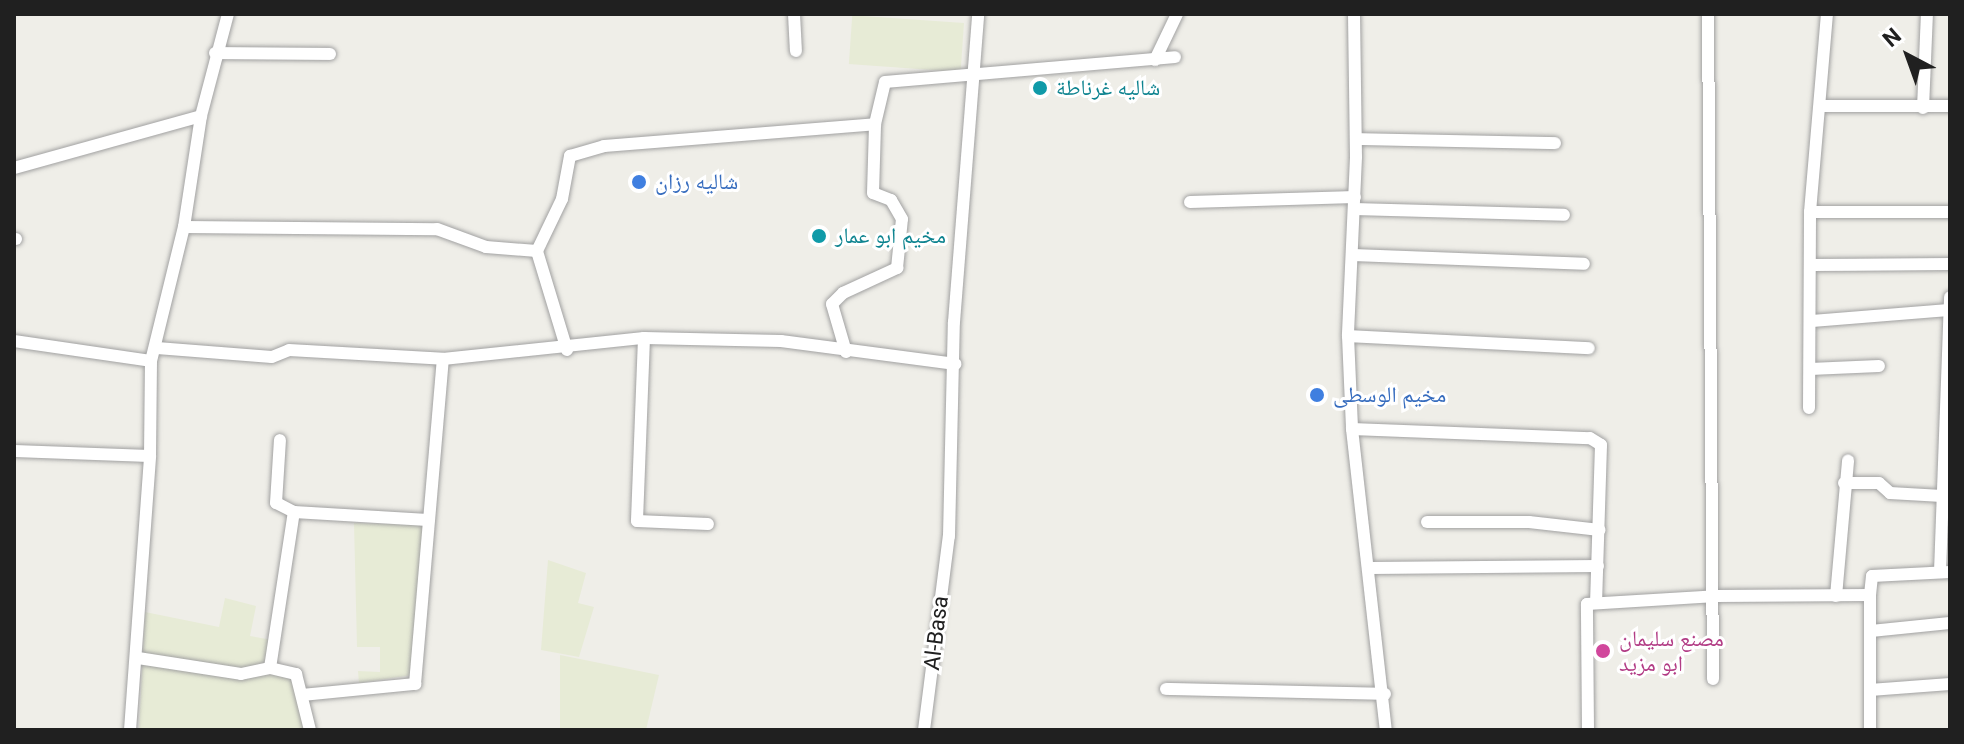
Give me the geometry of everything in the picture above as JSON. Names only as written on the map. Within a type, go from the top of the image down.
[{"type":"street","points":[[130,730],[138,658],[150,456],[151,361],[157,348],[184,227],[201,116],[215,53],[228,14]]},
{"type":"street","points":[[794,14],[796,51]]},
{"type":"street","name":"Al-Basa","points":[[924,730],[949,536],[971,73],[978,14]]},
{"type":"street","points":[[1155,60],[1177,14]]},
{"type":"street","points":[[1354,14],[1356,139],[1348,336],[1352,429],[1385,694],[1386,730]]},
{"type":"street","points":[[1708,14],[1716,596],[1713,679]]},
{"type":"street","points":[[1809,408],[1812,321],[1810,212],[1827,14]]},
{"type":"street","points":[[1923,108],[1927,14]]},
{"type":"street","points":[[215,53],[330,54]]},
{"type":"street","points":[[846,352],[832,304],[843,293],[897,268],[902,219],[891,200],[873,193],[875,124],[885,82],[1175,57]]},
{"type":"street","points":[[1821,106],[1950,106]]},
{"type":"street","points":[[14,168],[201,116]]},
{"type":"street","points":[[567,350],[537,251],[562,199],[570,156],[604,146],[875,124]]},
{"type":"street","points":[[1356,139],[1555,143]]},
{"type":"street","points":[[1190,202],[1354,203],[1564,215]]},
{"type":"street","points":[[1810,212],[1950,212]]},
{"type":"street","points":[[184,227],[437,229],[486,247],[537,251]]},
{"type":"street","points":[[1353,255],[1584,264]]},
{"type":"street","points":[[1811,265],[1950,264]]},
{"type":"street","points":[[1870,730],[1872,576],[1945,572],[1950,297]]},
{"type":"street","points":[[1812,321],[1949,310]]},
{"type":"street","points":[[1348,336],[1589,348]]},
{"type":"street","points":[[157,348],[272,357],[289,350],[443,359],[567,350],[644,338],[781,341],[955,364]]},
{"type":"street","points":[[644,338],[637,521],[708,524]]},
{"type":"street","points":[[14,341],[151,361]]},
{"type":"street","points":[[302,695],[415,684],[443,359]]},
{"type":"street","points":[[1810,369],[1879,366]]},
{"type":"street","points":[[1352,429],[1590,438],[1601,445],[1596,601]]},
{"type":"street","points":[[280,440],[276,503],[294,512],[428,520]]},
{"type":"street","points":[[14,451],[150,456]]},
{"type":"street","points":[[1836,596],[1848,461]]},
{"type":"street","points":[[1844,483],[1879,483],[1890,493],[1945,488]]},
{"type":"street","points":[[270,668],[294,512]]},
{"type":"street","points":[[1427,522],[1529,522],[1600,530]]},
{"type":"street","points":[[1370,568],[1598,566]]},
{"type":"street","points":[[1588,730],[1587,604],[1596,601],[1716,596],[1870,595]]},
{"type":"street","points":[[1871,631],[1950,623]]},
{"type":"street","points":[[138,658],[241,674],[270,668],[296,674],[310,730]]},
{"type":"street","points":[[1870,690],[1950,684]]},
{"type":"street","points":[[1166,689],[1385,694]]},
{"type":"green space","points":[[852,15],[964,23],[961,72],[849,64]]},
{"type":"green space","points":[[354,523],[425,525],[412,675],[359,683],[358,671],[380,672],[380,647],[357,647]]},
{"type":"green space","points":[[548,560],[586,573],[578,603],[594,607],[579,657],[541,650]]},
{"type":"green space","points":[[225,598],[256,606],[250,636],[272,640],[270,673],[293,677],[306,730],[139,730],[145,612],[219,627]]},
{"type":"green space","points":[[560,655],[659,675],[646,730],[560,730]]},
{"type":"place","name":"شاليه غرناطة","points":[[1040,88]]},
{"type":"place","name":"شاليه رزان","points":[[639,182]]},
{"type":"place","name":"مخيم ابو عمار","points":[[819,236]]},
{"type":"place","name":"مخيم الوسطى","points":[[1317,395]]},
{"type":"place","name":"مصنع سليمان ابو مزيد","points":[[1603,651]]}]
